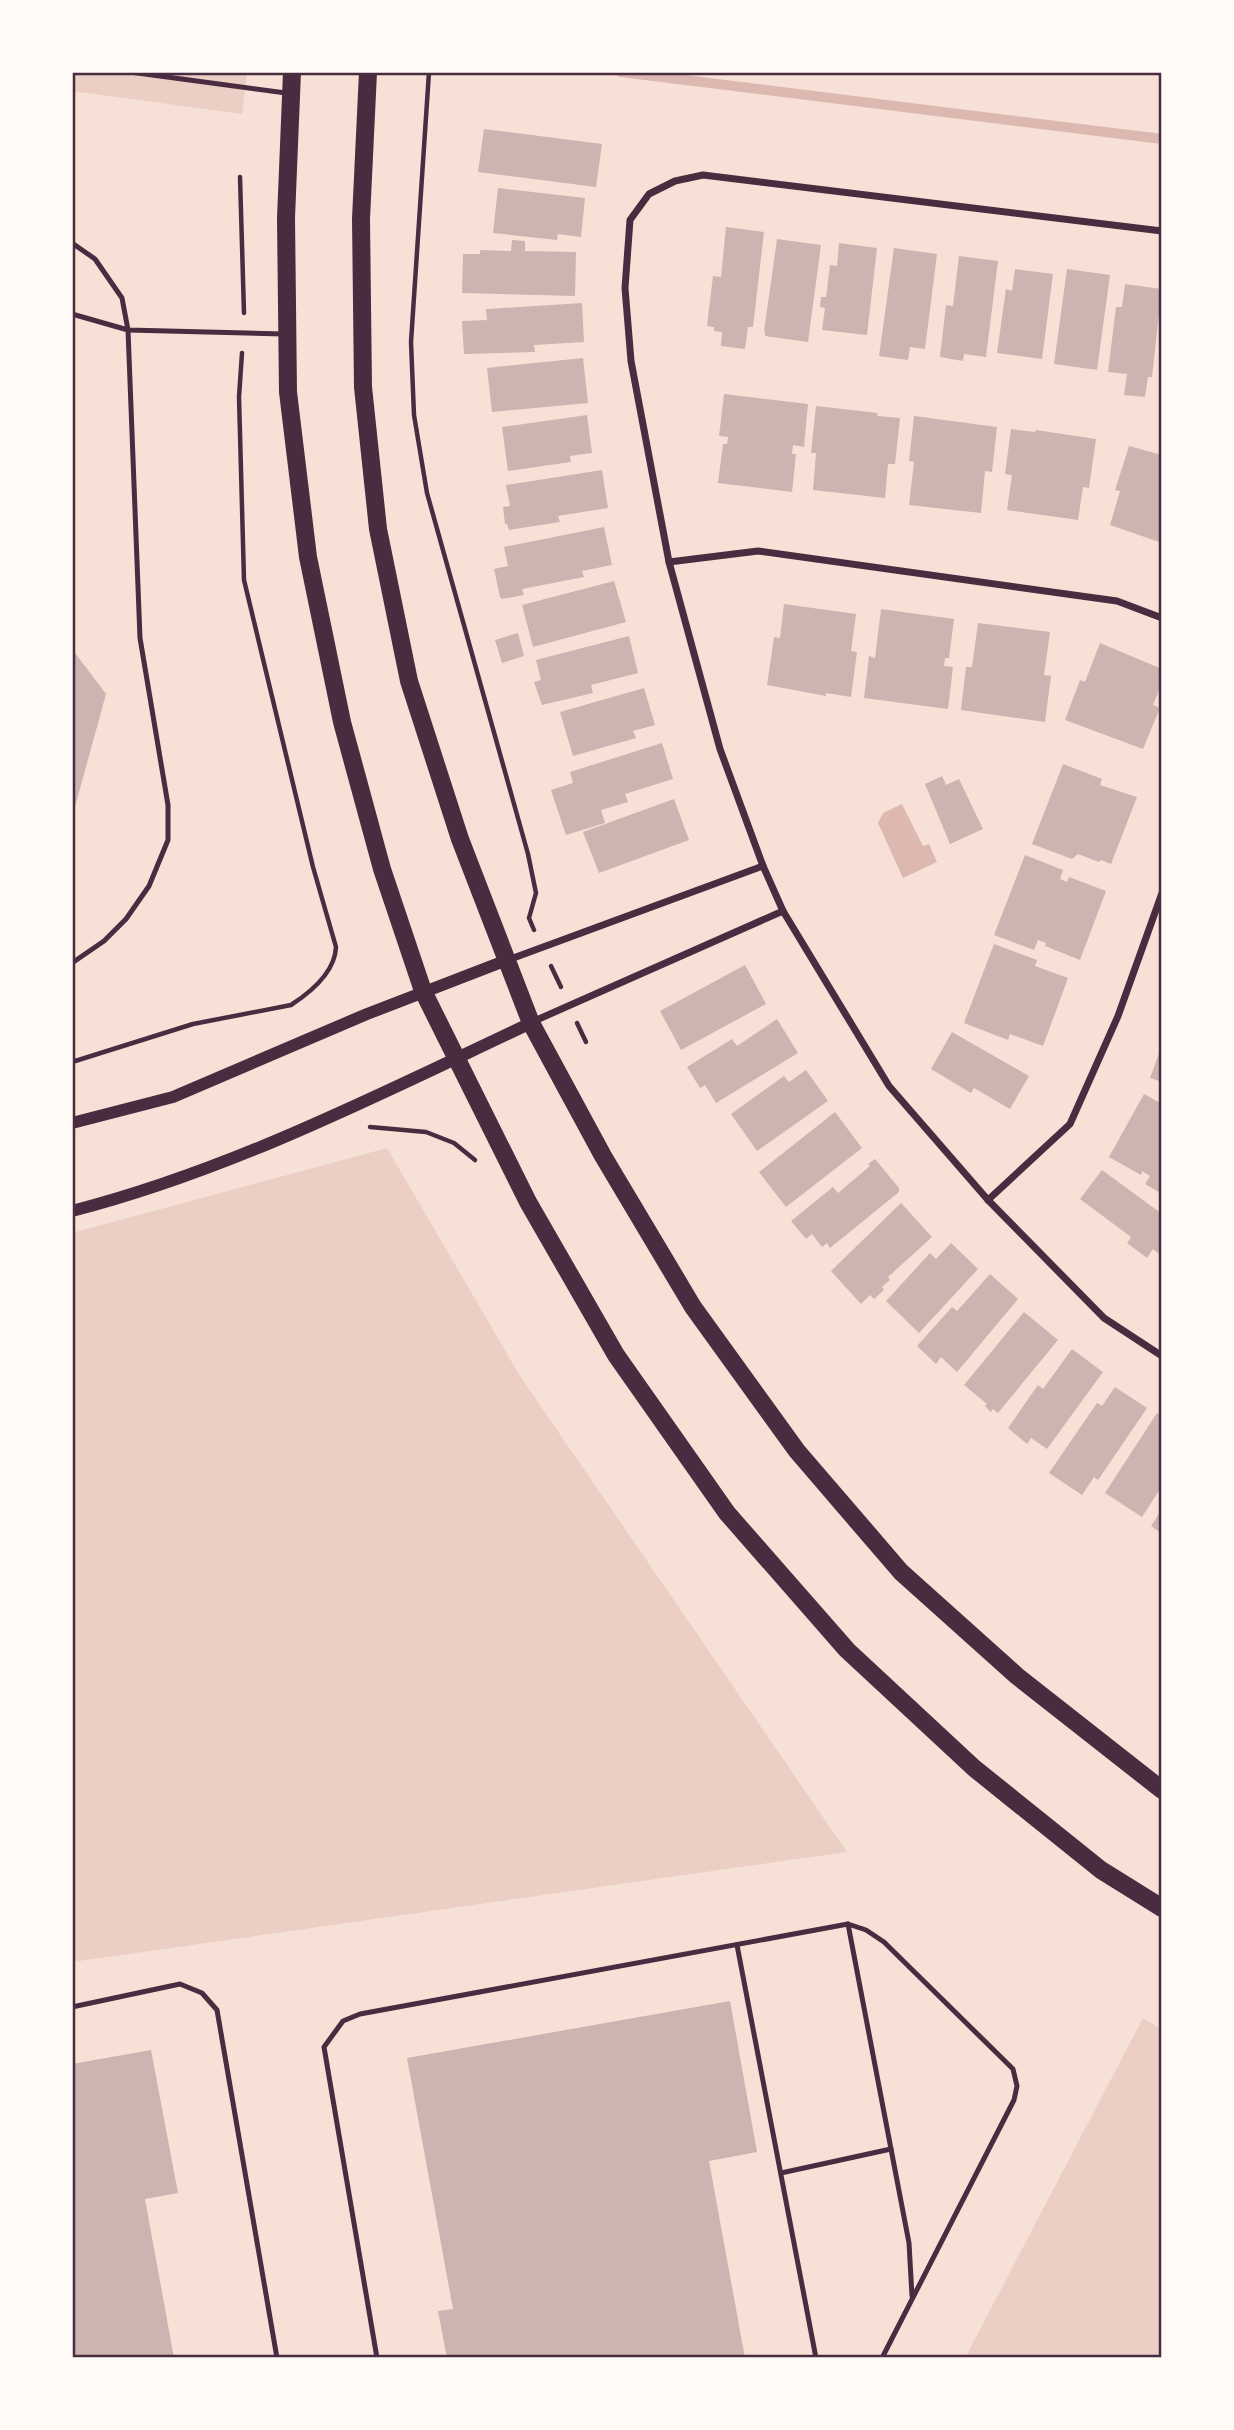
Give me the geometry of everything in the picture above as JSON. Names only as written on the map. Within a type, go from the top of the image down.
[{"type":"main road","points":[[292,72],[286,218],[288,392],[308,557],[335,690],[382,869],[423,991],[528,1202],[616,1355],[727,1513],[847,1650],[974,1768],[1101,1870],[1162,1909]]},
{"type":"main road","points":[[368,72],[360,219],[363,387],[378,529],[409,681],[460,839],[531,1023],[603,1156],[693,1307],[797,1451],[901,1572],[1017,1676],[1162,1790]]},
{"type":"street","points":[[1162,231],[703,175],[675,181],[649,194],[630,220],[625,288],[631,361],[668,562],[720,749],[763,866],[783,911],[889,1086],[988,1200],[1104,1318],[1162,1356]]},
{"type":"street","points":[[668,562],[758,551],[1117,601],[1162,618]]},
{"type":"street","points":[[72,1123],[173,1097],[423,991],[763,866]]},
{"type":"street","points":[[988,1200],[1070,1124],[1118,1016],[1162,893]]},
{"type":"street","points":[[72,1211],[136,1195],[269,1144],[783,911]]},
{"type":"lane","points":[[130,72],[290,93]]},
{"type":"lane","points":[[72,243],[94,259],[122,298],[128,330],[140,638],[168,805],[168,839],[149,886],[126,919],[104,941],[72,963]]},
{"type":"lane","points":[[72,314],[128,330],[288,334]]},
{"type":"lane","points":[[848,1924],[909,2243],[912,2300]]},
{"type":"lane","points":[[377,2358],[324,2047],[343,2021],[373,2011],[848,1924],[866,1930],[884,1942],[1013,2069],[1017,2087],[1014,2100],[882,2358]]},
{"type":"lane","points":[[737,1945],[816,2358]]},
{"type":"lane","points":[[72,2007],[180,1984],[202,1993],[217,2010],[277,2358]]},
{"type":"lane","points":[[781,2173],[891,2149]]},
{"type":"path","points":[[429,72],[411,342],[414,415],[427,493],[528,854],[536,893],[529,918],[586,1042]]},
{"type":"path","points":[[72,1062],[193,1024],[291,1005],[305,996],[318,982],[335,957],[336,947],[313,867],[244,580],[239,397],[244,333],[240,177]]},
{"type":"path","points":[[362,1129],[375,1126],[426,1132],[454,1143],[486,1168]]},
{"type":"shaded area","points":[[72,72],[247,72],[242,114],[72,91]]},
{"type":"shaded area","points":[[902,804],[923,846],[929,844],[937,862],[903,878],[878,823],[883,813]]},
{"type":"shaded area","points":[[387,1148],[520,1376],[847,1852],[72,1962],[72,1233]]},
{"type":"shaded area","points":[[1143,2018],[1162,2030],[1162,2358],[965,2358]]},
{"type":"building","points":[[484,129],[602,144],[596,187],[478,172]]},
{"type":"building","points":[[498,188],[585,198],[581,237],[558,234],[557,240],[493,233]]},
{"type":"building","points":[[726,227],[764,232],[753,327],[748,327],[745,349],[721,346],[722,332],[707,326],[713,276],[721,277]]},
{"type":"building","points":[[777,239],[821,245],[808,342],[765,336]]},
{"type":"building","points":[[512,240],[525,241],[525,251],[576,252],[575,296],[462,293],[463,254],[480,254],[480,250],[511,251]]},
{"type":"building","points":[[839,243],[877,248],[867,335],[822,330],[825,308],[820,307],[821,297],[826,297],[830,265],[837,266]]},
{"type":"building","points":[[894,248],[937,254],[925,349],[910,347],[908,360],[879,356]]},
{"type":"building","points":[[959,256],[998,261],[986,357],[964,354],[963,361],[940,357],[946,305],[953,306]]},
{"type":"building","points":[[1015,269],[1053,274],[1042,359],[997,353],[1006,289],[1012,291]]},
{"type":"building","points":[[1067,269],[1110,275],[1097,370],[1054,364]]},
{"type":"building","points":[[1125,284],[1162,289],[1152,377],[1148,377],[1145,397],[1124,395],[1127,374],[1108,372],[1116,307],[1122,307]]},
{"type":"building","points":[[582,303],[584,342],[534,345],[535,352],[464,354],[462,321],[487,320],[486,309]]},
{"type":"building","points":[[583,358],[588,403],[492,412],[487,368]]},
{"type":"building","points":[[724,394],[808,404],[804,447],[793,445],[792,454],[796,454],[792,492],[718,483],[723,444],[727,444],[728,437],[719,436]]},
{"type":"building","points":[[816,406],[900,418],[895,464],[888,464],[885,498],[813,490],[816,453],[811,453]]},
{"type":"building","points":[[587,415],[592,453],[570,456],[571,462],[508,471],[502,427]]},
{"type":"building","points":[[914,416],[997,427],[992,472],[985,471],[981,513],[909,505],[914,462],[909,461]]},
{"type":"building","points":[[1011,429],[1096,439],[1089,488],[1083,487],[1078,520],[1007,510],[1012,475],[1005,474]]},
{"type":"building","points":[[1129,446],[1162,455],[1162,543],[1110,525],[1120,491],[1115,490]]},
{"type":"building","points":[[602,470],[608,508],[558,516],[560,522],[509,530],[505,524],[503,507],[510,506],[506,485]]},
{"type":"building","points":[[604,527],[612,565],[582,571],[584,577],[522,589],[524,595],[502,599],[500,597],[494,569],[508,566],[504,547]]},
{"type":"building","points":[[614,581],[626,622],[533,647],[522,605]]},
{"type":"building","points":[[784,604],[856,614],[851,651],[857,652],[851,697],[826,693],[826,696],[767,685],[774,637],[780,638]]},
{"type":"building","points":[[881,609],[954,619],[949,658],[945,658],[944,666],[953,667],[948,709],[864,698],[869,656],[875,658]]},
{"type":"building","points":[[978,623],[1050,632],[1044,675],[1051,676],[1045,722],[961,710],[966,667],[972,667]]},
{"type":"building","points":[[518,633],[524,656],[502,663],[495,640]]},
{"type":"building","points":[[629,636],[638,673],[591,685],[593,693],[542,705],[534,682],[541,680],[536,660]]},
{"type":"building","points":[[1100,643],[1162,669],[1162,683],[1153,705],[1160,708],[1143,749],[1065,720],[1080,680],[1085,682]]},
{"type":"building","points":[[72,649],[106,694],[73,814],[72,813]]},
{"type":"building","points":[[644,688],[655,725],[633,731],[636,738],[573,756],[560,712]]},
{"type":"building","points":[[662,743],[673,779],[625,794],[628,802],[601,810],[605,823],[566,835],[551,790],[573,783],[570,772]]},
{"type":"building","points":[[1063,764],[1102,779],[1100,785],[1137,797],[1111,864],[1078,854],[1072,859],[1032,844]]},
{"type":"building","points":[[942,776],[946,785],[959,779],[983,829],[950,844],[925,784]]},
{"type":"building","points":[[674,799],[689,840],[599,873],[583,832]]},
{"type":"building","points":[[1025,855],[1063,870],[1060,879],[1067,882],[1069,877],[1106,891],[1080,960],[1045,946],[1046,943],[1038,940],[1034,950],[994,935]]},
{"type":"building","points":[[994,944],[1037,960],[1035,966],[1068,978],[1043,1046],[1010,1034],[1008,1040],[964,1023]]},
{"type":"building","points":[[745,965],[766,1004],[681,1050],[660,1011]]},
{"type":"building","points":[[777,1019],[798,1053],[716,1103],[705,1085],[700,1088],[687,1067],[732,1039],[737,1046]]},
{"type":"building","points":[[952,1032],[1029,1076],[1010,1109],[974,1088],[971,1093],[931,1069]]},
{"type":"building","points":[[1162,1045],[1162,1079],[1159,1081],[1150,1078]]},
{"type":"building","points":[[806,1070],[828,1101],[757,1151],[731,1114],[784,1076],[789,1082]]},
{"type":"building","points":[[1144,1094],[1162,1104],[1162,1194],[1145,1184],[1150,1176],[1142,1171],[1141,1175],[1109,1157]]},
{"type":"building","points":[[835,1112],[862,1148],[786,1207],[759,1172]]},
{"type":"building","points":[[875,1159],[899,1188],[899,1192],[830,1248],[827,1243],[822,1247],[812,1234],[806,1239],[791,1221],[833,1187],[838,1193]]},
{"type":"building","points":[[1102,1170],[1162,1214],[1162,1256],[1153,1249],[1147,1258],[1127,1243],[1131,1237],[1080,1199]]},
{"type":"building","points":[[901,1203],[932,1237],[888,1277],[890,1280],[882,1287],[884,1290],[874,1299],[870,1295],[861,1304],[831,1271]]},
{"type":"building","points":[[951,1243],[978,1269],[919,1333],[886,1301],[930,1253],[936,1259]]},
{"type":"building","points":[[990,1274],[1018,1299],[957,1372],[941,1357],[936,1364],[917,1346],[952,1307],[957,1311]]},
{"type":"building","points":[[1024,1312],[1058,1340],[998,1413],[993,1409],[991,1412],[985,1406],[987,1404],[964,1385]]},
{"type":"building","points":[[1072,1349],[1103,1372],[1047,1449],[1031,1438],[1027,1444],[1008,1428],[1038,1385],[1043,1389]]},
{"type":"building","points":[[1115,1387],[1147,1408],[1098,1480],[1094,1477],[1082,1495],[1049,1473],[1097,1403],[1102,1406]]},
{"type":"building","points":[[1157,1413],[1162,1416],[1162,1486],[1142,1517],[1105,1493]]},
{"type":"building","points":[[1162,1509],[1162,1534],[1151,1526]]},
{"type":"building","points":[[730,2001],[757,2152],[709,2161],[745,2358],[447,2358],[438,2311],[453,2309],[407,2058]]},
{"type":"building","points":[[151,2050],[178,2193],[145,2199],[174,2358],[72,2358],[72,2064]]},
{"type":"waterway","points":[[621,72],[1162,139]]}]
